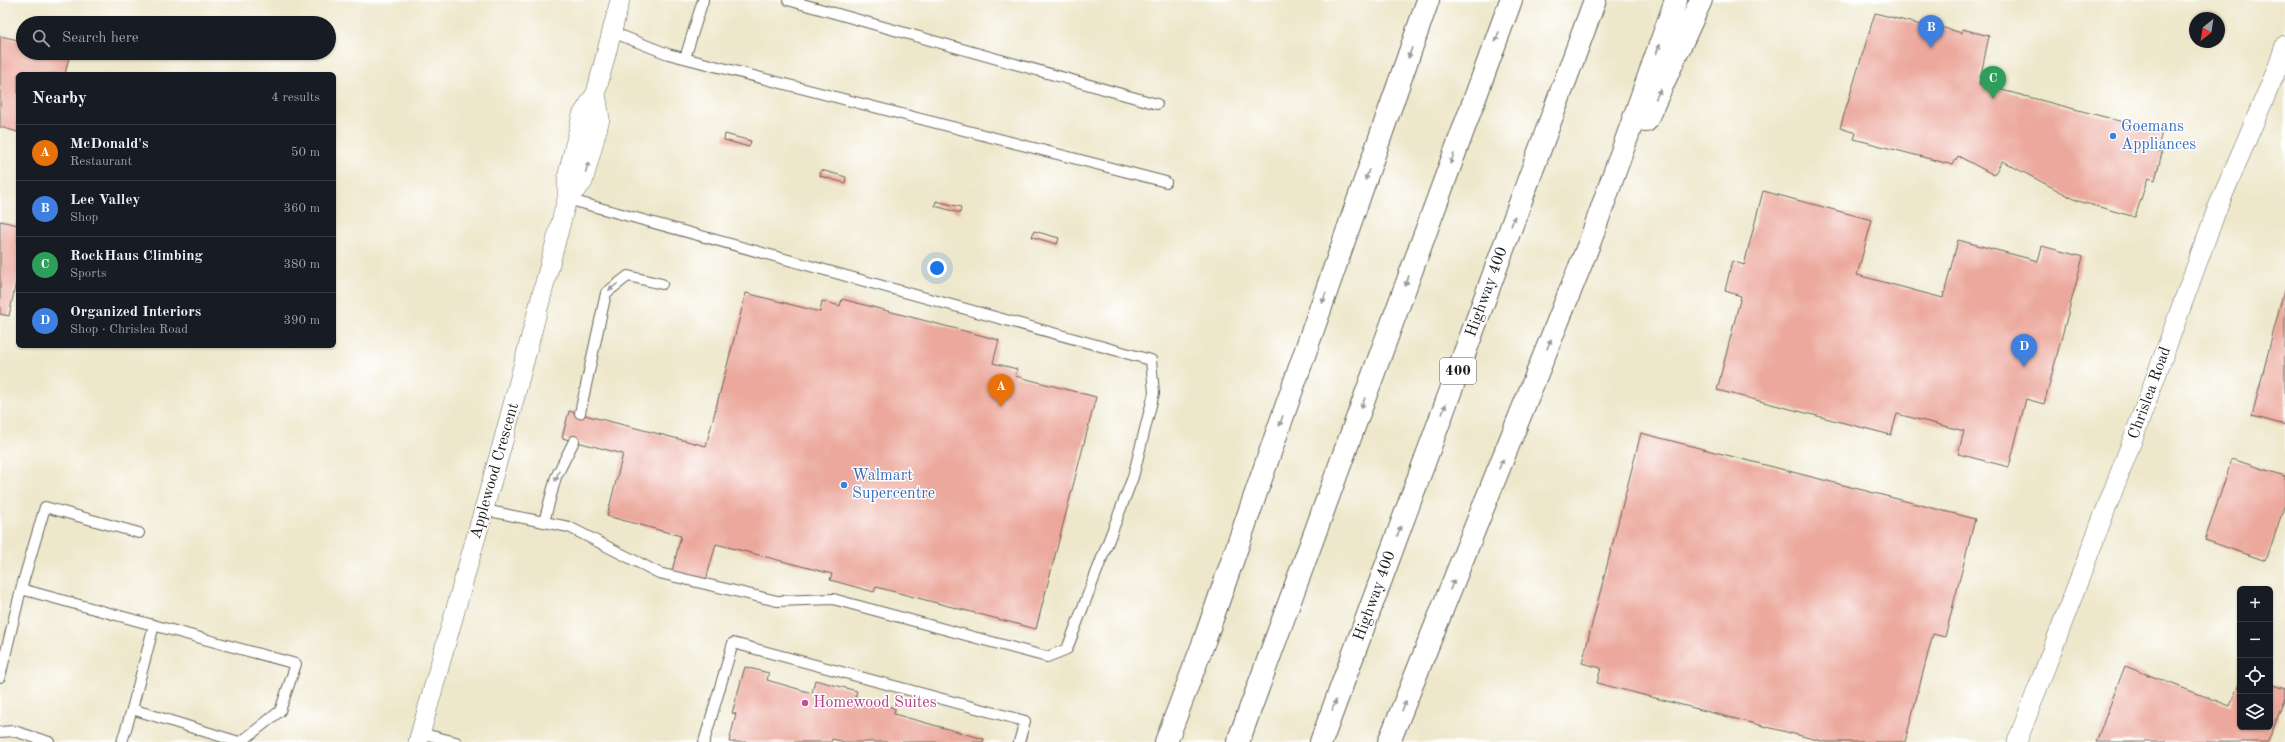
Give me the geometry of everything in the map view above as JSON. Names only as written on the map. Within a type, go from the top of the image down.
[{"type":"highway","points":[[1238,742],[1511,0]]},
{"type":"highway","name":"Highway 400","points":[[1321,742],[1595,0]]},
{"type":"highway","points":[[1389,742],[1589,244],[1676,0]]},
{"type":"highway","points":[[1589,244],[1701,0]]},
{"type":"highway","points":[[1166,742],[1208,632],[1426,5]]},
{"type":"street","name":"Applewood Crescent","points":[[419,738],[484,510],[567,199],[567,178],[582,115],[596,93],[620,0]]},
{"type":"street","name":"Chrislea Road","points":[[2017,742],[2137,428],[2217,210],[2277,70],[2285,45]]},
{"type":"lane","points":[[685,58],[703,0]]},
{"type":"lane","points":[[788,0],[1157,104]]},
{"type":"lane","points":[[612,32],[685,58],[1166,182]]},
{"type":"lane","points":[[484,510],[569,527],[659,573],[777,601],[833,599],[1047,657],[1067,649],[1133,477],[1154,393],[1151,360],[567,199]]},
{"type":"lane","points":[[580,414],[606,293],[628,276],[662,284]]},
{"type":"lane","points":[[544,522],[556,477],[574,441]]},
{"type":"lane","points":[[0,677],[21,589],[44,507],[139,533]]},
{"type":"lane","points":[[21,589],[296,664],[280,711],[240,742],[132,709]]},
{"type":"lane","points":[[122,742],[154,625]]},
{"type":"lane","points":[[704,742],[733,643],[1026,721],[1019,742]]},
{"type":"lane","points":[[0,732],[14,731],[49,742]]},
{"type":"lane","points":[[419,738],[456,742]]},
{"type":"building","points":[[1875,13],[1921,25],[1922,22],[1962,33],[1962,29],[1989,36],[1979,84],[2162,132],[2157,151],[2162,153],[2155,180],[2148,178],[2135,217],[2078,201],[2002,161],[1994,175],[1958,156],[1953,165],[1854,139],[1856,133],[1840,128]]},
{"type":"building","points":[[0,36],[16,39],[16,60],[68,60],[65,72],[16,72],[16,131],[0,127]]},
{"type":"building","points":[[725,134],[751,141],[749,147],[724,140]]},
{"type":"building","points":[[821,170],[846,177],[845,183],[820,176]]},
{"type":"building","points":[[1763,191],[1872,220],[1857,275],[1943,298],[1958,240],[2038,261],[2042,246],[2083,257],[2044,404],[2026,399],[2009,467],[1958,454],[1964,431],[1897,414],[1891,435],[1717,390],[1741,296],[1725,291],[1732,261],[1744,265]]},
{"type":"building","points":[[936,201],[961,207],[960,213],[935,206]]},
{"type":"building","points":[[0,221],[16,225],[16,282],[9,316],[0,314]]},
{"type":"building","points":[[1034,231],[1059,238],[1057,244],[1032,237]]},
{"type":"building","points":[[2285,290],[2285,425],[2252,416]]},
{"type":"building","name":"Walmart Supercentre","points":[[746,293],[820,312],[822,301],[840,306],[842,299],[999,340],[993,363],[1017,369],[1015,376],[1096,397],[1036,629],[876,587],[874,592],[830,580],[832,574],[716,544],[706,580],[672,571],[681,536],[607,516],[623,454],[562,438],[569,411],[706,446]]},
{"type":"building","points":[[1641,433],[1975,519],[1945,637],[1933,634],[1905,742],[1825,742],[1597,683],[1601,668],[1582,663]]},
{"type":"building","points":[[2232,459],[2285,476],[2285,504],[2266,561],[2205,540]]},
{"type":"building","points":[[2125,666],[2230,706],[2237,688],[2237,730],[2273,730],[2268,742],[2096,742]]},
{"type":"building","name":"Homewood Suites","points":[[745,667],[769,673],[767,680],[812,693],[815,680],[857,691],[855,697],[895,708],[894,714],[984,739],[983,742],[845,742],[832,739],[831,742],[729,742],[736,714],[732,713]]},
{"type":"building","points":[[2273,685],[2285,689],[2285,698],[2273,729]]},
{"type":"place","name":"Lee Valley","points":[[1931,48]]},
{"type":"place","name":"RockHaus Climbing","points":[[1993,99]]},
{"type":"place","name":"Goemans Appliances","points":[[2113,136]]},
{"type":"place","name":"Organized Interiors","points":[[2024,367]]},
{"type":"place","name":"McDonald's","points":[[1001,407]]},
{"type":"place","name":"Walmart Supercentre","points":[[844,485]]},
{"type":"place","name":"Homewood Suites","points":[[805,703]]}]
